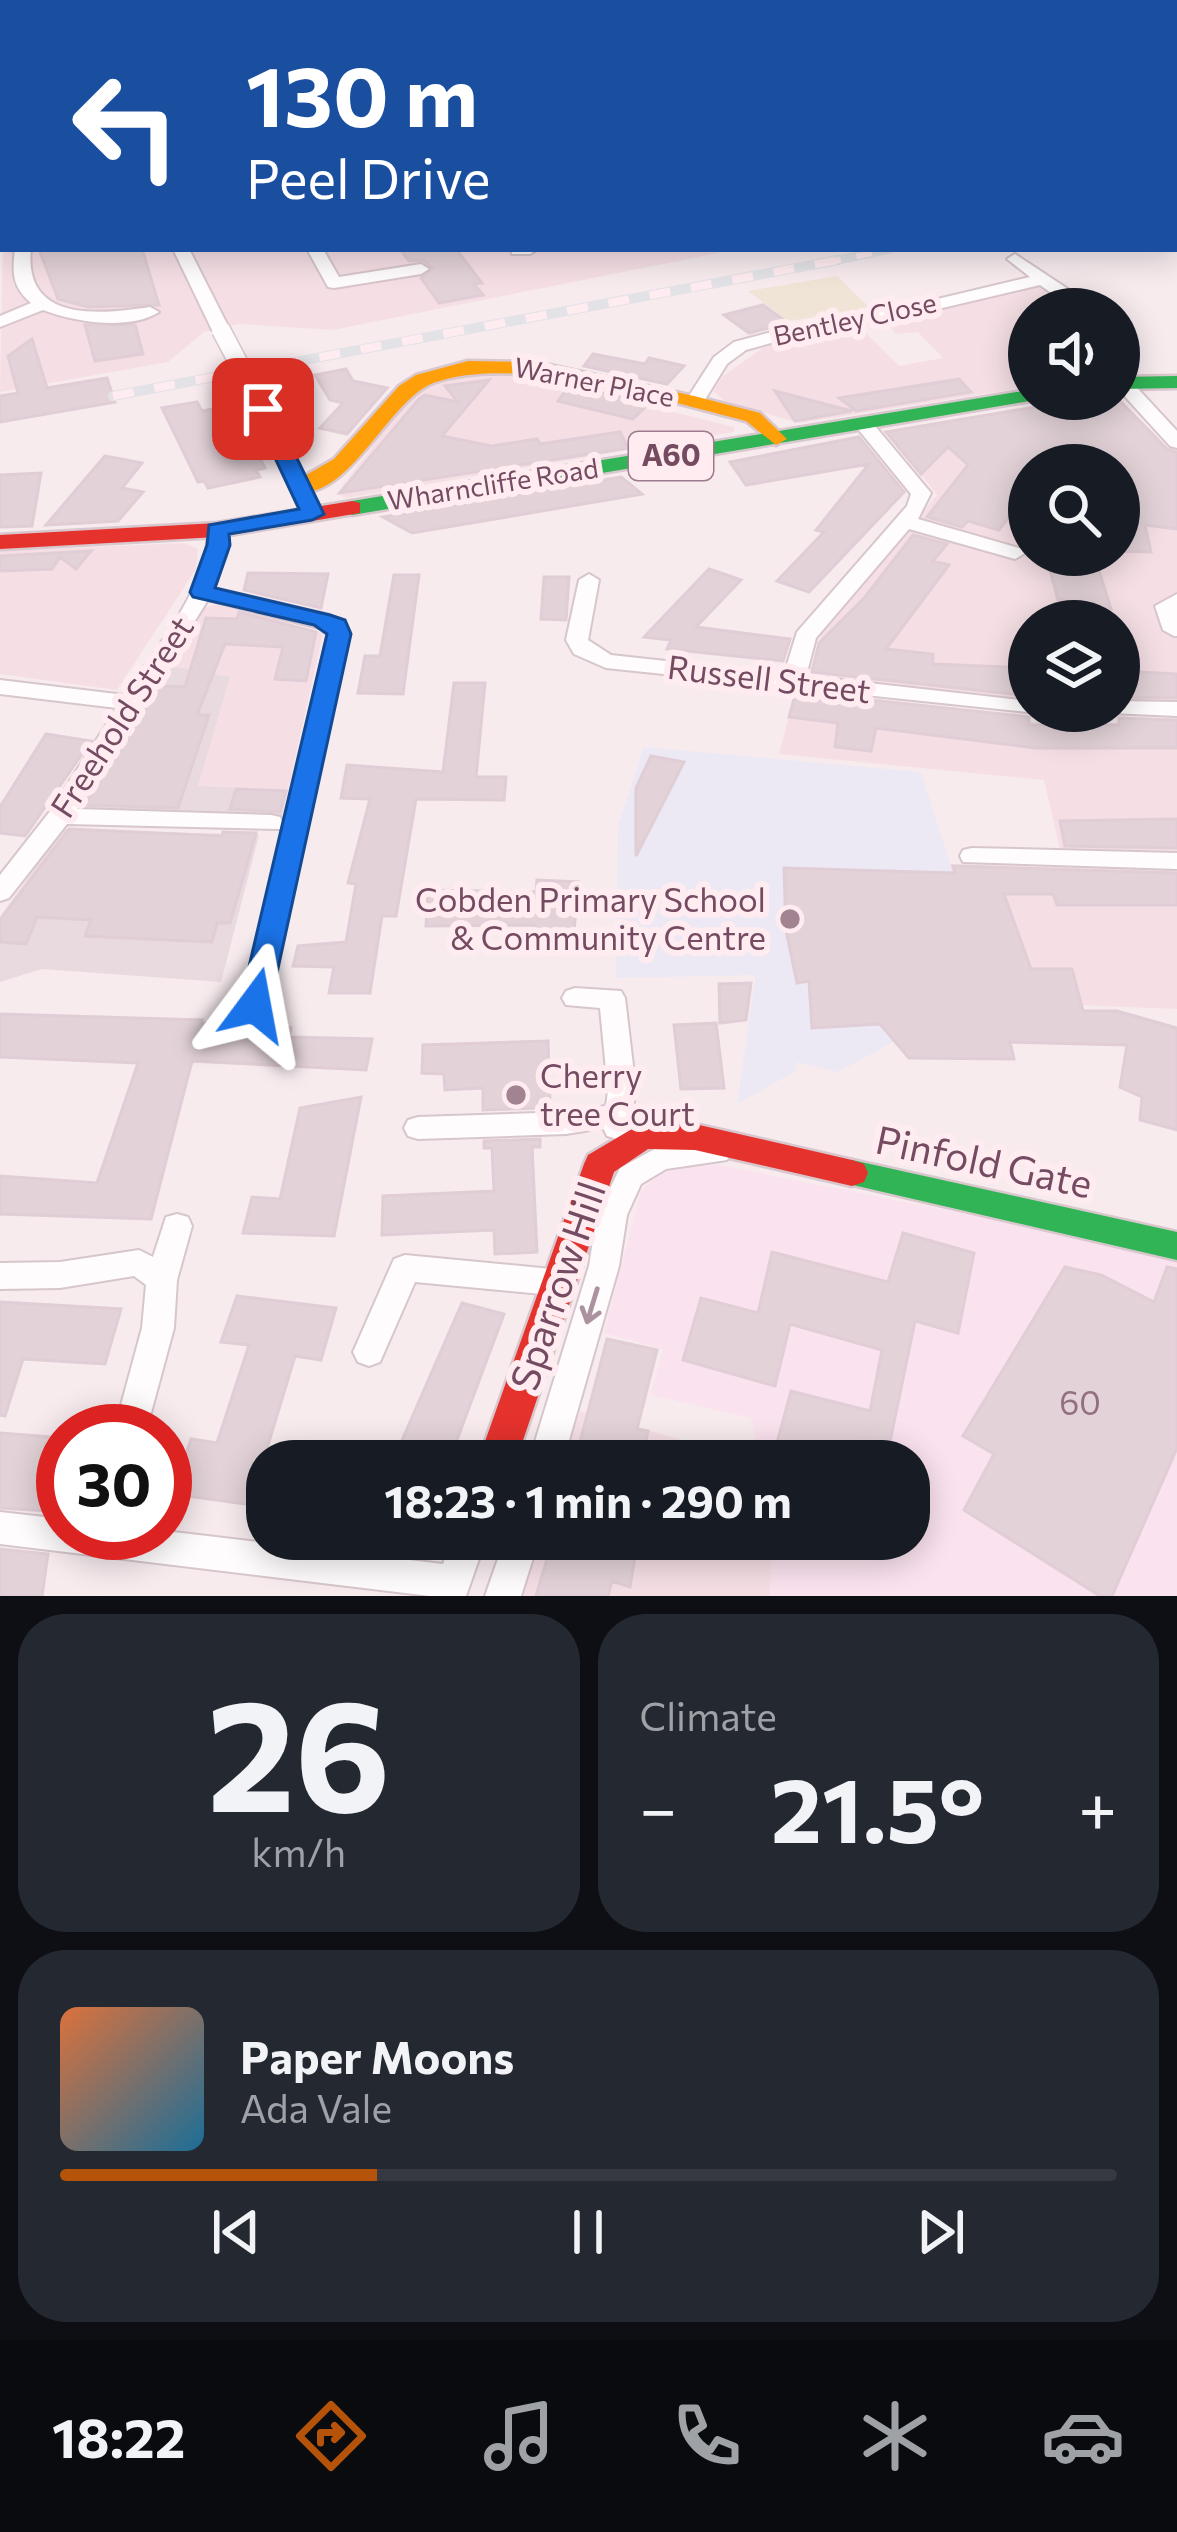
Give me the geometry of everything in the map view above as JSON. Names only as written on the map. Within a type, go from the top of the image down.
[{"type":"street","points":[[22,252],[16,265],[18,285],[36,307]]},
{"type":"street","points":[[186,252],[307,500]]},
{"type":"street","points":[[317,252],[334,283],[421,268]]},
{"type":"street","points":[[1016,259],[1056,288]]},
{"type":"street","name":"Bentley Close","points":[[694,402],[720,362],[740,346],[1043,279]]},
{"type":"street","points":[[0,322],[36,307],[133,322],[150,312]]},
{"type":"street","points":[[868,318],[885,336]]},
{"type":"street","name":"Warner Place","points":[[307,500],[406,390],[443,372],[503,364],[753,417],[776,440]]},
{"type":"street","points":[[1140,382],[1177,382]]},
{"type":"street","points":[[1140,396],[1177,442]]},
{"type":"street","name":"Wharncliffe Road","points":[[307,500],[776,440],[1008,400]]},
{"type":"street","points":[[793,682],[806,637],[922,493],[863,424]]},
{"type":"street","name":"A60","points":[[0,542],[217,530],[307,500]]},
{"type":"street","points":[[904,521],[1008,551]]},
{"type":"street","name":"Freehold Street","points":[[0,892],[60,816],[202,592],[219,545],[217,530]]},
{"type":"street","name":"Russell Street","points":[[589,580],[577,640],[593,656],[1008,706]]},
{"type":"street","points":[[202,592],[322,620],[336,626],[339,634],[255,1005]]},
{"type":"street","points":[[1174,629],[1166,606],[1177,600]]},
{"type":"street","points":[[0,686],[131,703]]},
{"type":"street","points":[[1140,708],[1177,709]]},
{"type":"street","points":[[60,816],[271,823]]},
{"type":"street","points":[[972,856],[1013,846],[1177,861]]},
{"type":"street","points":[[575,998],[612,998],[622,1091],[617,1149]]},
{"type":"street","points":[[418,1128],[566,1123],[617,1115]]},
{"type":"street","name":"Sparrow Hill","points":[[505,1440],[600,1164],[642,1136],[670,1133],[773,1157]]},
{"type":"street","name":"Sparrow Hill","points":[[552,1440],[604,1267],[612,1216],[630,1176],[660,1158],[700,1151],[773,1157]]},
{"type":"street","name":"Pinfold Gate","points":[[773,1157],[1059,1216],[1177,1246]]},
{"type":"street","points":[[137,1404],[158,1328],[163,1280],[177,1226]]},
{"type":"street","points":[[0,1276],[60,1275],[139,1263],[163,1280]]},
{"type":"street","points":[[369,1352],[405,1268],[562,1283]]},
{"type":"street","points":[[0,1528],[36,1531]]},
{"type":"street","points":[[192,1550],[450,1589],[461,1560]]},
{"type":"street","points":[[503,1596],[515,1560]]},
{"type":"shaded area","points":[[3,252],[723,252],[333,330],[239,324],[204,332],[168,362],[0,392]]},
{"type":"shaded area","points":[[837,276],[871,309],[788,321],[748,291]]},
{"type":"shaded area","points":[[1008,294],[1008,390],[799,423],[726,402],[713,391],[722,377],[765,346],[840,327],[863,330],[899,366],[943,358],[918,332],[896,334],[888,323]]},
{"type":"shaded area","points":[[505,370],[734,427],[734,432],[346,498],[337,493],[420,384]]},
{"type":"shaded area","points":[[1008,412],[1008,420],[1118,420],[1177,461],[1177,701],[1140,701],[1140,600],[1008,600],[1008,699],[809,675],[822,632],[937,495],[888,431]]},
{"type":"shaded area","points":[[184,543],[198,549],[196,569],[117,690],[0,674],[0,551]]},
{"type":"shaded area","points":[[220,603],[323,633],[288,790],[197,787],[214,677],[166,665],[203,608]]},
{"type":"shaded area","points":[[166,665],[230,677],[198,786],[288,790],[282,817],[75,808]]},
{"type":"shaded area","points":[[795,693],[1008,719],[1008,732],[1140,732],[1140,723],[1177,723],[1177,851],[1060,849],[1044,780],[779,754]]},
{"type":"shaded area","name":"Cobden Primary School & Community Centre","points":[[644,747],[921,772],[950,864],[982,1001],[962,1005],[838,1072],[797,1062],[796,1071],[737,1104],[756,975],[616,978],[618,825]]},
{"type":"shaded area","points":[[63,829],[259,835],[221,982],[42,969],[0,982],[0,917]]},
{"type":"shaded area","points":[[950,864],[1177,870],[1177,1009],[982,1001]]},
{"type":"shaded area","points":[[720,1165],[985,1218],[1177,1263],[1177,1596],[770,1596],[772,1560],[930,1560],[930,1440],[753,1440],[751,1418],[651,1395],[663,1349],[604,1333],[641,1191],[659,1174]]},
{"type":"shaded area","points":[[580,1411],[682,1440],[570,1440]]},
{"type":"shaded area","points":[[529,1560],[772,1560],[770,1596],[516,1596]]},
{"type":"building","points":[[40,252],[143,252],[159,305],[88,307],[58,299]]},
{"type":"building","points":[[402,252],[458,252],[482,283],[474,284],[483,295],[439,303],[421,278],[433,268],[423,260],[409,261]]},
{"type":"building","points":[[763,305],[788,323],[749,333],[724,315]]},
{"type":"building","points":[[85,325],[135,325],[143,354],[95,361]]},
{"type":"building","points":[[32,339],[47,388],[107,378],[115,402],[0,422],[0,396],[18,393],[8,356]]},
{"type":"building","points":[[593,354],[684,366],[667,384],[584,366]]},
{"type":"building","points":[[346,369],[353,381],[387,388],[347,434],[320,428],[343,403],[330,400],[315,375]]},
{"type":"building","points":[[959,379],[971,392],[856,411],[839,398]]},
{"type":"building","points":[[489,380],[442,436],[491,446],[620,432],[628,448],[340,493],[419,399],[425,395],[458,402],[445,386]]},
{"type":"building","points":[[569,386],[649,403],[633,419],[558,401]]},
{"type":"building","points":[[775,391],[852,411],[795,421]]},
{"type":"building","points":[[197,402],[202,411],[224,407],[242,441],[250,439],[265,468],[256,470],[260,477],[208,488],[204,481],[198,482],[162,408]]},
{"type":"building","points":[[1008,412],[1008,420],[1139,420],[1167,449],[1177,452],[1177,529],[1145,525],[1151,552],[1140,552],[1140,444],[1008,444],[1008,518],[999,530],[968,521],[962,527],[927,517],[968,465],[948,447],[921,474],[886,432]]},
{"type":"building","points":[[859,437],[904,492],[809,592],[777,581],[824,532],[816,530],[869,464],[746,485],[730,462]]},
{"type":"building","points":[[105,456],[142,463],[122,488],[143,492],[118,521],[46,525]]},
{"type":"building","points":[[41,473],[32,526],[0,527],[0,475]]},
{"type":"building","points":[[621,477],[642,494],[412,533],[383,517]]},
{"type":"building","points":[[913,535],[947,544],[933,561],[949,565],[886,649],[933,654],[933,664],[1008,667],[1008,694],[812,672],[819,643],[865,597]]},
{"type":"building","points":[[91,551],[76,569],[60,557],[52,569],[0,571],[0,556]]},
{"type":"building","points":[[709,569],[741,580],[696,627],[790,639],[783,661],[667,649],[671,640],[644,637]]},
{"type":"building","points":[[248,573],[328,574],[321,608],[244,590]]},
{"type":"building","points":[[394,575],[419,575],[403,694],[358,693],[365,656],[380,656]]},
{"type":"building","points":[[1052,576],[1101,576],[1108,600],[1064,600],[1058,600]]},
{"type":"building","points":[[544,577],[569,577],[566,620],[541,619]]},
{"type":"building","points":[[239,612],[316,632],[306,681],[275,679],[283,647],[225,644],[197,715],[209,715],[178,808],[85,805],[160,686],[185,687],[206,618],[237,619]]},
{"type":"building","points":[[1140,672],[1177,674],[1177,698],[1140,697]]},
{"type":"building","points":[[454,683],[485,683],[476,777],[506,777],[504,800],[416,799],[396,916],[382,916],[370,993],[329,993],[334,967],[293,966],[298,946],[346,942],[356,884],[348,883],[370,799],[341,798],[347,765],[443,772]]},
{"type":"building","points":[[796,692],[1008,715],[1008,732],[1140,732],[1140,719],[1177,720],[1177,748],[1035,748],[876,728],[871,751],[835,747],[838,723],[789,717]]},
{"type":"building","points":[[46,734],[91,741],[25,836],[0,833],[0,807]]},
{"type":"building","points":[[651,756],[684,762],[636,856],[636,788]]},
{"type":"building","points":[[236,789],[286,791],[280,812],[230,809]]},
{"type":"building","points":[[1177,819],[1177,848],[1065,846],[1060,821]]},
{"type":"building","points":[[69,829],[222,836],[223,832],[256,833],[230,923],[217,923],[212,942],[85,936],[91,920],[37,917],[26,944],[0,942],[0,920]]},
{"type":"building","points":[[953,866],[1177,873],[1177,905],[1057,905],[1053,894],[1004,894],[1031,969],[1072,969],[1083,1011],[1117,1011],[1177,1028],[1177,1130],[1140,1120],[1142,1097],[1120,1087],[1127,1045],[1010,1042],[1014,1059],[909,1058],[880,1024],[812,1028],[809,981],[797,983],[786,930],[784,868],[955,873]]},
{"type":"building","points":[[537,880],[578,882],[573,945],[532,944],[534,925],[426,926],[428,890],[536,892]]},
{"type":"building","points":[[751,983],[746,1020],[720,1023],[719,984]]},
{"type":"building","points":[[0,1014],[202,1020],[291,1028],[289,1037],[372,1039],[366,1070],[192,1061],[151,1219],[0,1214],[0,1176],[97,1183],[138,1063],[0,1057]]},
{"type":"building","points":[[716,1023],[724,1088],[681,1089],[674,1025]]},
{"type":"building","name":"Cherry tree Court","points":[[548,1041],[550,1100],[538,1100],[539,1108],[483,1110],[483,1088],[445,1090],[444,1074],[422,1073],[423,1045]]},
{"type":"building","points":[[361,1097],[334,1236],[243,1233],[252,1197],[280,1199],[300,1108]]},
{"type":"building","points":[[540,1139],[540,1147],[532,1147],[537,1252],[495,1254],[494,1230],[382,1235],[383,1196],[494,1191],[492,1148],[484,1148],[484,1141]]},
{"type":"building","points":[[903,1233],[974,1253],[958,1333],[915,1321],[890,1440],[778,1440],[791,1391],[870,1411],[882,1350],[790,1324],[775,1386],[683,1360],[701,1298],[758,1313],[772,1252],[888,1282]]},
{"type":"building","points":[[1065,1267],[1101,1275],[1154,1302],[1167,1267],[1177,1269],[1177,1448],[1112,1596],[1100,1596],[964,1510],[994,1454],[963,1436]]},
{"type":"building","points":[[237,1296],[336,1308],[321,1360],[295,1356],[270,1440],[246,1440],[246,1504],[192,1497],[192,1439],[217,1443],[249,1345],[221,1342]]},
{"type":"building","points":[[0,1302],[121,1309],[105,1364],[23,1359],[5,1416],[0,1415]]},
{"type":"building","points":[[462,1303],[504,1314],[457,1440],[402,1440]]},
{"type":"building","points":[[607,1339],[657,1350],[637,1429],[648,1431],[646,1440],[581,1440]]},
{"type":"building","points":[[0,1433],[36,1436],[36,1510],[0,1508]]},
{"type":"building","points":[[0,1549],[36,1553],[36,1560],[47,1560],[42,1596],[0,1596]]},
{"type":"building","points":[[547,1560],[634,1560],[630,1587],[612,1581],[608,1596],[536,1596]]},
{"type":"railway","points":[[825,263],[876,252]]},
{"type":"railway","points":[[113,396],[838,260]]},
{"type":"traffic: fast","points":[[1140,383],[1177,382]]},
{"type":"traffic: fast","points":[[352,508],[1008,399]]},
{"type":"traffic: fast","points":[[852,1173],[1177,1246]]},
{"type":"traffic: slow","points":[[302,487],[342,464],[406,390],[423,379],[468,367],[535,368],[694,402],[753,417],[776,439]]},
{"type":"traffic: jam","points":[[0,542],[217,530],[352,508]]},
{"type":"traffic: jam","points":[[504,1440],[600,1164],[642,1136],[695,1137],[852,1173]]},
{"type":"place","name":"Cobden Primary School & Community Centre","points":[[790,919]]},
{"type":"place","name":"Cherry tree Court","points":[[516,1095]]},
{"type":"route","points":[[255,1005],[339,634],[336,626],[322,620],[202,592],[219,545],[217,530],[312,514],[263,409]]}]
